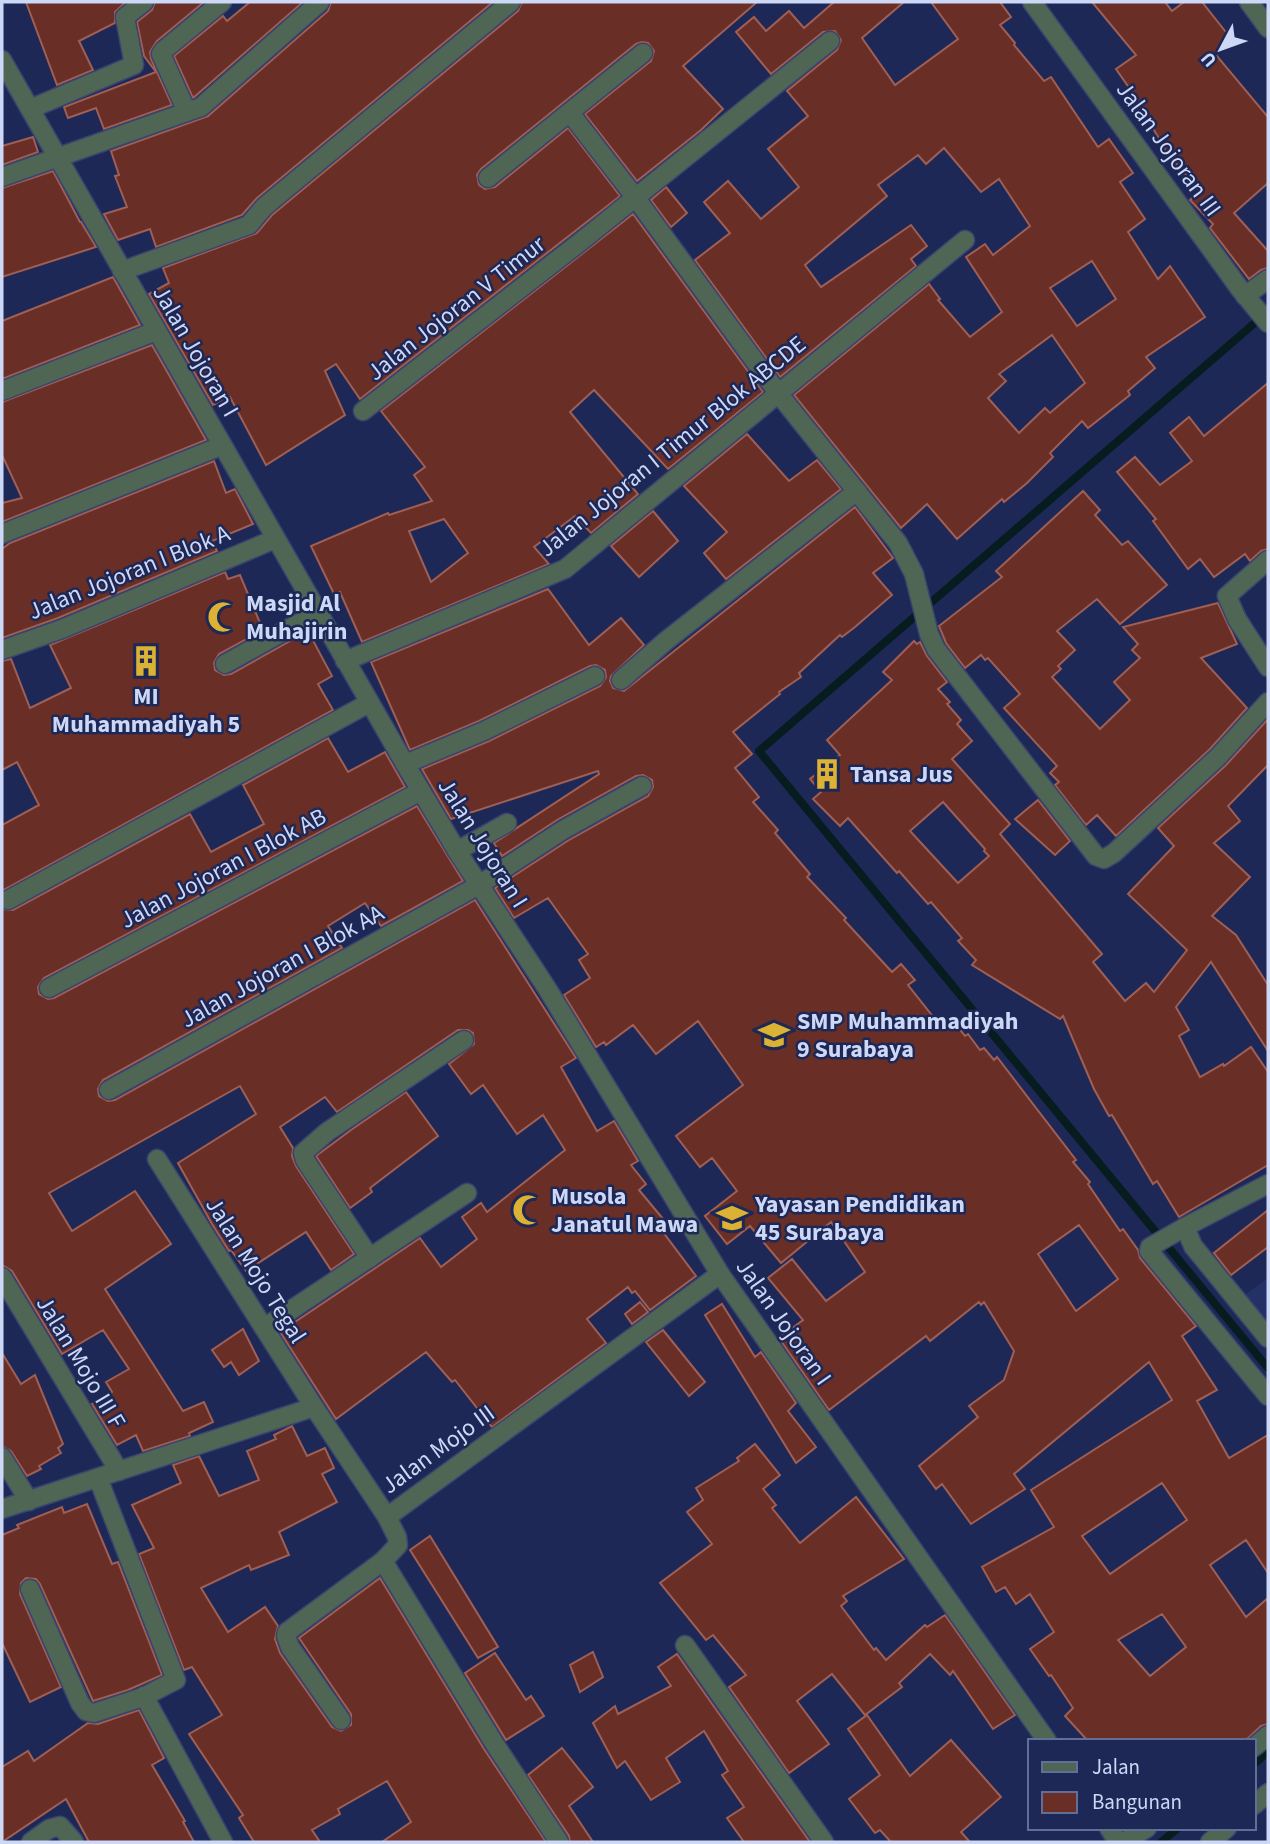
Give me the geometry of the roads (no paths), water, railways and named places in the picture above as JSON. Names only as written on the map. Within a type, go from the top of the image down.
[{"type":"street","points":[[30,109],[134,65],[125,17],[144,2]]},
{"type":"street","points":[[187,112],[161,54],[222,2]]},
{"type":"street","points":[[2,177],[206,104],[320,2]]},
{"type":"street","points":[[122,271],[249,225],[264,207],[511,2]]},
{"type":"street","name":"Jalan Jojoran III","points":[[1032,2],[1247,298],[1268,323]]},
{"type":"street","points":[[1249,2],[1268,28]]},
{"type":"street","name":"Jalan Jojoran V Timur","points":[[363,411],[579,243],[830,41]]},
{"type":"street","points":[[488,178],[643,53]]},
{"type":"street","name":"Jalan Jojoran I","points":[[2,60],[317,613],[457,851],[548,990],[720,1274],[1046,1739]]},
{"type":"street","points":[[570,113],[778,393],[898,543],[914,574],[936,649],[1096,856],[1109,858],[1217,757],[1268,702]]},
{"type":"street","name":"Jalan Jojoran I Timur Blok ABCDE","points":[[345,661],[565,569],[965,240]]},
{"type":"street","points":[[1247,298],[1268,279]]},
{"type":"street","points":[[2,391],[156,331]]},
{"type":"street","points":[[2,534],[222,446]]},
{"type":"street","points":[[621,680],[667,640],[857,491]]},
{"type":"street","name":"Jalan Jojoran I Blok A","points":[[2,650],[62,629],[275,539]]},
{"type":"street","points":[[1268,560],[1230,593],[1227,599],[1268,667]]},
{"type":"street","points":[[225,664],[317,613]]},
{"type":"street","points":[[405,764],[484,731],[595,676]]},
{"type":"street","points":[[8,900],[369,703]]},
{"type":"street","name":"Jalan Jojoran I Blok AA","points":[[109,1090],[479,885],[563,830],[642,786]]},
{"type":"street","name":"Jalan Jojoran I Blok AB","points":[[49,988],[421,791]]},
{"type":"street","points":[[457,851],[507,823]]},
{"type":"street","points":[[370,1258],[303,1153],[316,1140],[464,1040]]},
{"type":"street","name":"Jalan Mojo Tegal","points":[[157,1158],[314,1407]]},
{"type":"street","points":[[1268,1184],[1182,1228],[1150,1247],[1149,1251],[1268,1396]]},
{"type":"street","points":[[264,1328],[467,1193]]},
{"type":"street","points":[[1182,1228],[1193,1246],[1268,1338]]},
{"type":"street","name":"Jalan Mojo III","points":[[314,1407],[387,1517],[720,1274]]},
{"type":"street","name":"Jalan Mojo III F","points":[[2,1278],[119,1471]]},
{"type":"street","points":[[2,1509],[314,1407]]},
{"type":"street","points":[[2,1457],[29,1501]]},
{"type":"street","points":[[30,1589],[83,1709],[94,1713],[144,1696],[175,1681],[98,1478]]},
{"type":"street","points":[[341,1720],[290,1647],[286,1636],[287,1632],[383,1561],[398,1545],[397,1536],[387,1517]]},
{"type":"street","points":[[383,1561],[494,1743],[559,1842]]},
{"type":"street","points":[[685,1645],[824,1842]]},
{"type":"street","points":[[144,1696],[223,1842]]},
{"type":"street","points":[[31,1842],[49,1829],[60,1826],[74,1842]]},
{"type":"street","points":[[1121,1842],[1143,1830]]},
{"type":"street","points":[[1210,1842],[1225,1830]]},
{"type":"waterway","points":[[1264,315],[759,751],[1268,1368]]},
{"type":"waterway","points":[[1256,1762],[1268,1752]]},
{"type":"waterway","points":[[1161,1842],[1176,1830]]},
{"type":"place","name":"Masjid Al Muhajirin","points":[[223,617]]},
{"type":"place","name":"MI Muhammadiyah 5","points":[[146,661]]},
{"type":"place","name":"Tansa Jus","points":[[827,774]]},
{"type":"place","name":"SMP Muhammadiyah 9 Surabaya","points":[[774,1035]]},
{"type":"place","name":"Musola Janatul Mawa","points":[[528,1210]]},
{"type":"place","name":"Yayasan Pendidikan 45 Surabaya","points":[[732,1218]]}]
